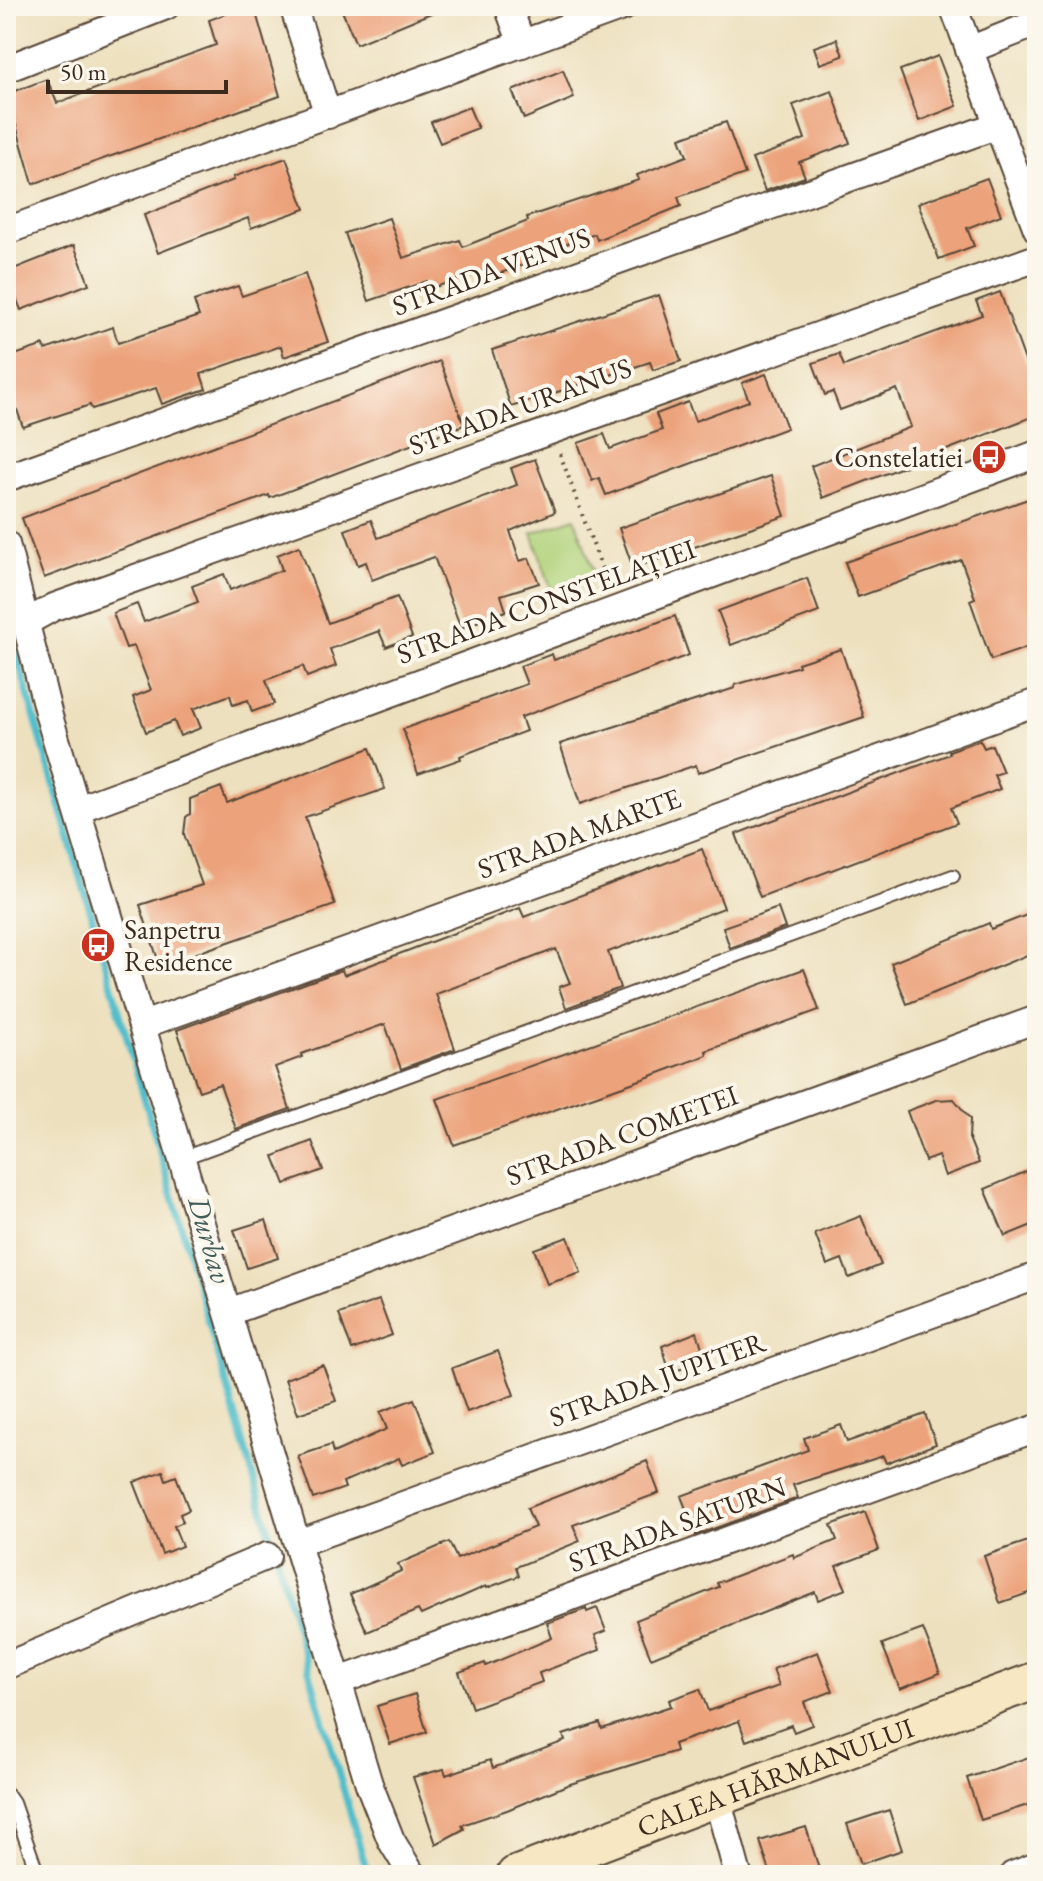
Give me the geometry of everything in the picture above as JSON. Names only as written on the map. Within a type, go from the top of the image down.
[{"type":"street","points":[[6,69],[166,6]]},
{"type":"street","points":[[293,6],[328,115]]},
{"type":"street","points":[[508,6],[522,44]]},
{"type":"street","points":[[6,231],[625,6]]},
{"type":"street","points":[[953,6],[1037,229]]},
{"type":"street","points":[[969,50],[1037,23]]},
{"type":"street","name":"STRADA VENUS","points":[[6,478],[998,125]]},
{"type":"street","name":"STRADA URANUS","points":[[27,622],[54,607],[551,428],[1037,258]]},
{"type":"street","name":"STRADA CONSTELAȚIEI","points":[[78,809],[1037,454]]},
{"type":"street","points":[[6,544],[49,716],[369,1784],[391,1840],[412,1875]]},
{"type":"street","name":"STRADA MARTE","points":[[143,1025],[1037,702]]},
{"type":"street","name":"STRADA COMETEI","points":[[229,1312],[1037,1019]]},
{"type":"street","name":"STRADA JUPITER","points":[[298,1543],[1037,1276]]},
{"type":"street","name":"STRADA SATURN","points":[[339,1681],[1037,1428]]},
{"type":"street","points":[[6,1666],[267,1556]]},
{"type":"street","name":"CALEA HĂRMANULUI","points":[[515,1875],[1037,1680]]},
{"type":"street","points":[[717,1798],[738,1875]]},
{"type":"street","points":[[1013,1875],[1037,1866]]},
{"type":"lane","points":[[183,1158],[953,876]]},
{"type":"lane","points":[[6,1793],[13,1803],[38,1875]]},
{"type":"path","points":[[551,428],[617,609]]},
{"type":"green space","points":[[575,518],[596,579],[553,594],[532,533]]},
{"type":"building","points":[[254,6],[280,96],[33,184],[7,94],[47,79],[57,103],[216,45],[209,20]]},
{"type":"building","points":[[340,6],[448,6],[356,44]]},
{"type":"building","points":[[837,39],[843,56],[820,64],[814,47]]},
{"type":"building","points":[[938,56],[957,106],[919,121],[900,70]]},
{"type":"building","points":[[563,70],[574,98],[524,119],[512,91]]},
{"type":"building","points":[[832,91],[850,143],[799,162],[805,177],[765,191],[752,159],[805,139],[793,105]]},
{"type":"building","points":[[469,107],[478,128],[440,143],[431,122]]},
{"type":"building","points":[[726,122],[745,174],[678,197],[681,206],[597,240],[595,234],[523,259],[525,264],[490,277],[487,270],[429,289],[427,281],[369,301],[345,233],[389,218],[403,258],[460,240],[463,247],[528,221],[527,217],[639,180],[637,175],[687,156],[680,138]]},
{"type":"building","points":[[286,158],[305,209],[251,228],[248,218],[158,253],[144,215]]},
{"type":"building","points":[[987,178],[1001,215],[967,228],[974,246],[939,259],[918,203]]},
{"type":"building","points":[[74,245],[89,284],[21,310],[6,272]]},
{"type":"building","points":[[305,274],[328,342],[284,357],[281,346],[201,374],[206,389],[162,404],[156,388],[23,427],[6,378],[6,358],[44,345],[45,350],[113,327],[118,343],[199,316],[194,301],[238,286],[242,296]]},
{"type":"building","points":[[1000,292],[1030,374],[1037,371],[1037,415],[823,498],[811,466],[911,427],[897,389],[840,410],[833,392],[825,395],[813,363],[839,354],[844,366],[982,315],[976,301]]},
{"type":"building","points":[[659,295],[681,361],[653,370],[650,362],[511,407],[492,350]]},
{"type":"building","points":[[440,361],[464,425],[44,578],[22,518]]},
{"type":"building","points":[[766,374],[787,428],[606,495],[599,478],[592,481],[578,443],[604,434],[610,449],[662,430],[656,414],[688,402],[695,421],[749,401],[742,383]]},
{"type":"building","points":[[535,459],[555,512],[510,531],[520,561],[529,558],[539,583],[501,595],[506,611],[461,628],[434,557],[372,580],[366,562],[358,565],[345,530],[371,520],[378,538],[517,485],[511,468]]},
{"type":"building","points":[[771,476],[785,516],[633,568],[619,528]]},
{"type":"building","points":[[1037,496],[1037,644],[991,660],[970,600],[975,598],[961,560],[858,597],[845,562]]},
{"type":"building","points":[[299,546],[328,623],[397,597],[412,637],[386,647],[379,631],[330,649],[336,666],[307,677],[303,666],[266,680],[274,704],[252,712],[248,700],[233,705],[230,695],[193,709],[201,728],[180,736],[174,721],[146,732],[133,697],[151,690],[134,646],[126,648],[113,613],[137,604],[144,622],[198,602],[192,586],[224,574],[230,590],[282,570],[277,555]]},
{"type":"building","points":[[807,578],[819,612],[731,645],[718,611]]},
{"type":"building","points":[[675,616],[689,655],[521,717],[526,731],[418,774],[403,729],[527,684],[520,666],[552,654],[554,660]]},
{"type":"building","points":[[841,649],[864,717],[698,773],[696,765],[580,804],[560,744],[735,688],[735,685],[799,666],[798,663]]},
{"type":"building","points":[[980,740],[984,748],[992,745],[1003,772],[994,775],[1000,789],[951,808],[957,823],[760,897],[736,834]]},
{"type":"building","points":[[370,748],[385,789],[305,817],[335,905],[160,966],[140,905],[202,885],[184,834],[186,817],[190,814],[190,799],[221,787],[227,803]]},
{"type":"building","points":[[702,849],[724,908],[608,952],[620,988],[566,1008],[559,987],[570,983],[556,949],[436,994],[455,1049],[401,1069],[385,1024],[301,1054],[302,1057],[275,1067],[290,1109],[236,1129],[220,1084],[199,1091],[177,1030],[342,970],[344,975],[520,908],[524,917]]},
{"type":"building","points":[[778,908],[785,928],[730,948],[723,927]]},
{"type":"building","points":[[1037,911],[1037,951],[907,1004],[891,963],[989,923],[991,929]]},
{"type":"building","points":[[804,969],[819,1010],[706,1051],[707,1055],[643,1079],[454,1145],[437,1099]]},
{"type":"building","points":[[954,1099],[970,1119],[969,1138],[979,1163],[945,1176],[938,1156],[925,1161],[907,1111],[936,1100]]},
{"type":"building","points":[[312,1141],[323,1170],[285,1184],[274,1156]]},
{"type":"building","points":[[1037,1167],[1037,1223],[1005,1236],[985,1189]]},
{"type":"building","points":[[861,1216],[881,1265],[849,1278],[842,1259],[827,1265],[815,1234]]},
{"type":"building","points":[[266,1220],[278,1258],[247,1268],[234,1230]]},
{"type":"building","points":[[568,1237],[581,1273],[547,1284],[534,1249]]},
{"type":"building","points":[[379,1300],[392,1335],[352,1350],[339,1314]]},
{"type":"building","points":[[697,1332],[706,1360],[670,1373],[662,1346]]},
{"type":"building","points":[[498,1351],[514,1395],[467,1412],[452,1368]]},
{"type":"building","points":[[323,1365],[336,1401],[298,1414],[285,1379]]},
{"type":"building","points":[[414,1399],[435,1452],[402,1465],[399,1458],[343,1482],[345,1488],[313,1499],[298,1456],[331,1445],[333,1453],[387,1429],[380,1412]]},
{"type":"building","points":[[925,1414],[936,1444],[886,1463],[883,1456],[793,1485],[798,1498],[696,1535],[681,1496],[808,1450],[804,1438],[841,1425],[847,1442]]},
{"type":"building","points":[[647,1461],[659,1493],[573,1525],[580,1541],[516,1567],[519,1576],[486,1586],[421,1615],[418,1610],[367,1632],[350,1594],[401,1571],[398,1564],[449,1542],[457,1559],[535,1527],[527,1508]]},
{"type":"building","points":[[163,1471],[166,1480],[176,1476],[189,1510],[180,1514],[183,1522],[174,1526],[182,1546],[162,1554],[134,1482]]},
{"type":"building","points":[[865,1512],[879,1550],[836,1566],[846,1589],[818,1600],[815,1592],[651,1658],[636,1620],[719,1587],[717,1583],[793,1554],[794,1558],[837,1540],[831,1525]]},
{"type":"building","points":[[1037,1538],[1037,1590],[1000,1603],[984,1556]]},
{"type":"building","points":[[597,1608],[606,1631],[595,1635],[600,1650],[539,1673],[542,1682],[472,1708],[459,1672],[485,1663],[486,1666],[552,1638],[547,1623]]},
{"type":"building","points":[[923,1629],[940,1673],[900,1689],[882,1644]]},
{"type":"building","points":[[818,1652],[833,1691],[804,1702],[812,1725],[794,1732],[791,1725],[746,1741],[739,1721],[674,1744],[676,1751],[567,1785],[462,1825],[464,1829],[436,1844],[413,1777],[444,1769],[446,1775],[490,1760],[493,1768],[565,1741],[563,1735],[600,1723],[602,1729],[671,1706],[669,1700],[700,1689],[708,1711],[779,1686],[773,1669]]},
{"type":"building","points":[[415,1694],[427,1732],[390,1744],[377,1706]]},
{"type":"building","points":[[1032,1756],[1037,1770],[1037,1802],[981,1820],[967,1778]]},
{"type":"building","points":[[889,1810],[902,1850],[861,1864],[847,1824]]},
{"type":"building","points":[[806,1827],[821,1875],[771,1875],[760,1841]]},
{"type":"waterway","name":"Durbav","points":[[6,618],[368,1875]]},
{"type":"place","name":"Constelatiei","points":[[989,457]]},
{"type":"place","name":"Sanpetru Residence","points":[[98,945]]}]
